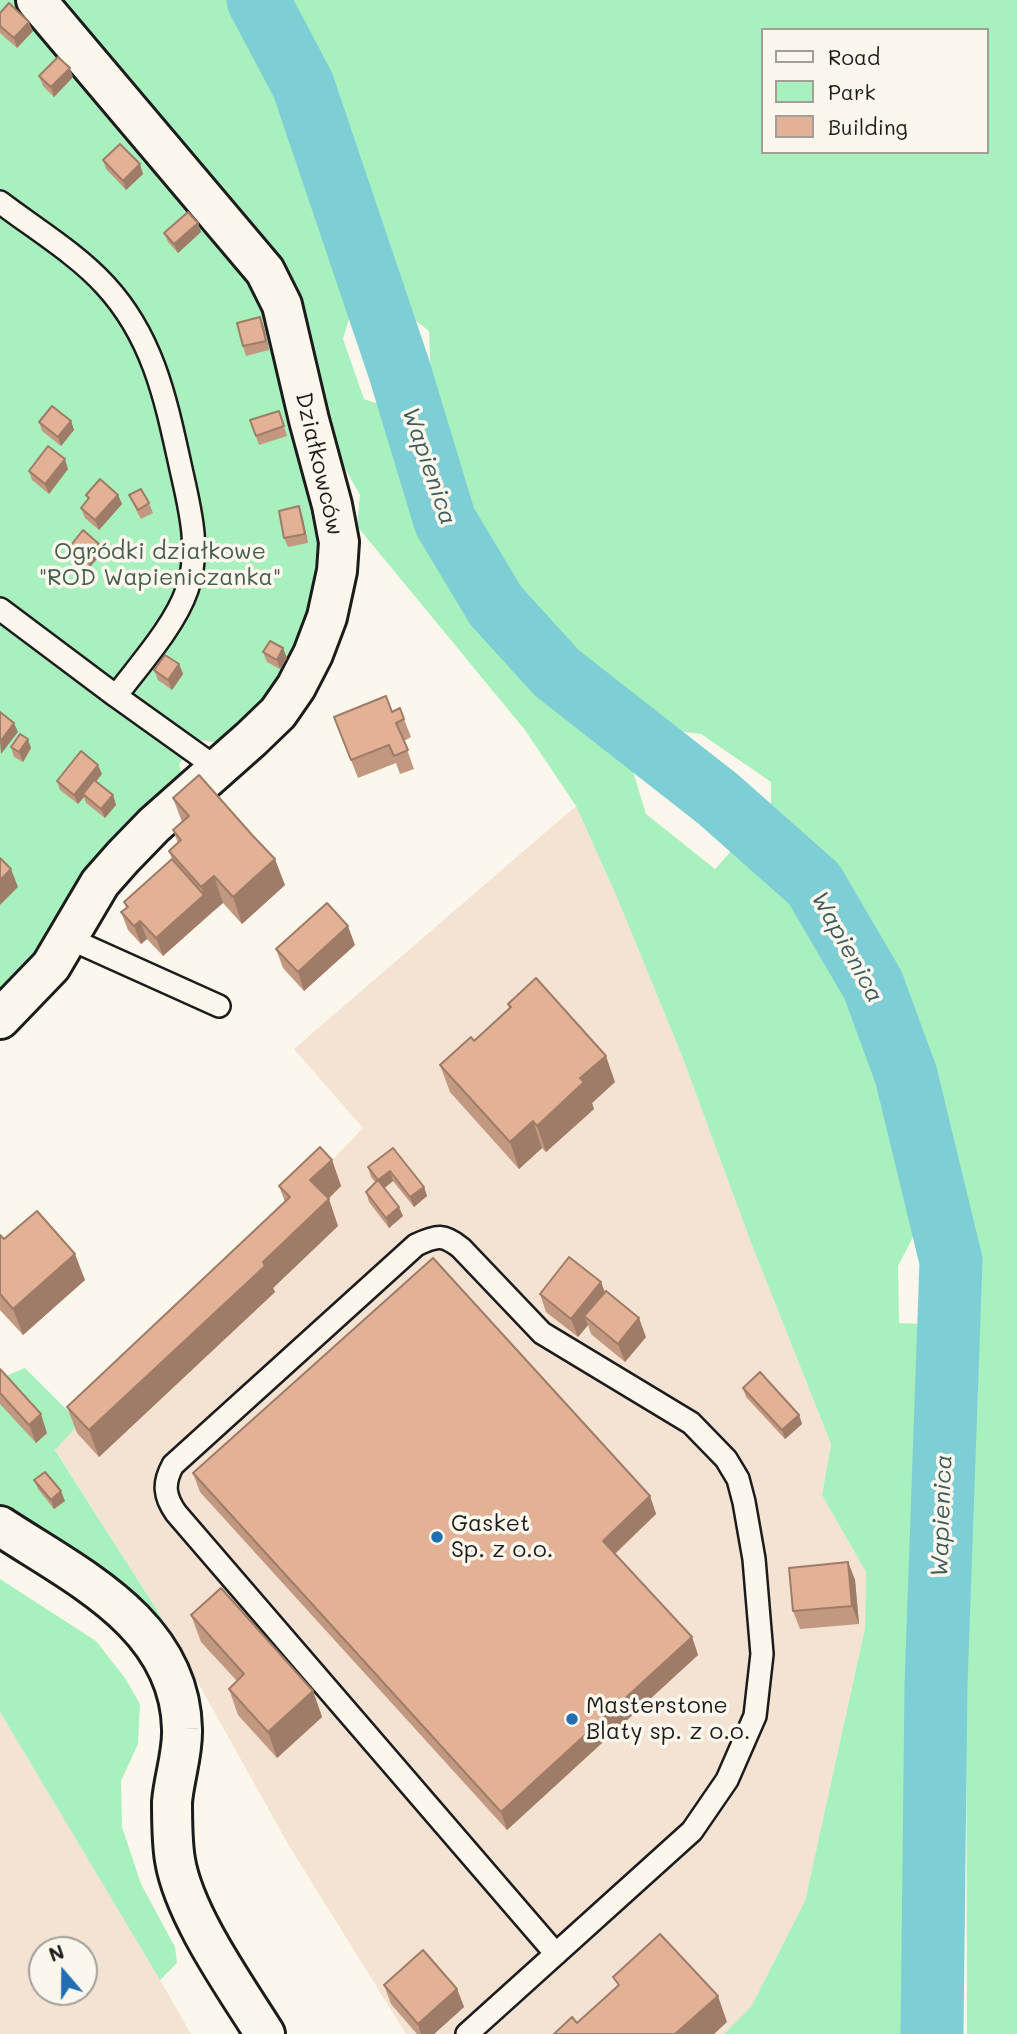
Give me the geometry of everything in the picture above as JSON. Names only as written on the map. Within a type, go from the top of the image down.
[{"type":"street","name":"Działkowców","points":[[0,1020],[51,966],[100,883],[123,857],[154,825],[278,713],[296,687],[313,654],[327,617],[337,571],[339,542],[282,305],[265,271],[36,0]]},
{"type":"street","points":[[0,1526],[115,1601],[141,1628],[165,1661],[178,1691],[183,1730],[172,1803],[175,1862],[192,1913],[265,2034]]},
{"type":"lane","points":[[0,202],[104,283],[124,307],[143,337],[160,378],[194,527],[193,561],[188,589],[175,615],[116,696]]},
{"type":"lane","points":[[0,609],[218,769]]},
{"type":"lane","points":[[68,939],[219,1006]]},
{"type":"lane","points":[[467,2034],[556,1954],[692,1831],[727,1780],[755,1716],[762,1654],[754,1559],[738,1479],[726,1459],[691,1423],[542,1333],[448,1237],[431,1237],[416,1245],[173,1465],[166,1478],[166,1492],[176,1513],[556,1954]]},
{"type":"shaded area","points":[[576,806],[682,1056],[750,1240],[831,1444],[822,1495],[866,1572],[865,1628],[805,1901],[751,2007],[724,2034],[406,2034],[288,1844],[162,1618],[55,1449],[363,1128],[294,1049]]},
{"type":"shaded area","points":[[0,1712],[160,1980],[191,2034],[0,2034]]},
{"type":"green space","name":"Ogródki działkowe \"ROD Wapieniczanka\"","points":[[0,0],[18,0],[248,276],[273,331],[318,546],[321,577],[306,637],[281,685],[224,744],[201,740],[179,764],[183,779],[53,944],[0,1003]]},
{"type":"green space","points":[[50,0],[237,0],[305,129],[356,296],[343,339],[364,399],[386,407],[427,522],[475,607],[632,768],[646,814],[715,869],[733,849],[798,902],[858,998],[907,1170],[914,1235],[898,1266],[899,1323],[925,1324],[917,1699],[918,1917],[909,2034],[724,2034],[751,2007],[805,1901],[865,1628],[866,1572],[822,1495],[831,1444],[750,1240],[682,1056],[616,895],[576,806],[525,730],[357,526],[360,495],[325,433],[303,320]]},
{"type":"green space","points":[[274,0],[1017,0],[1017,2034],[967,2034],[966,1672],[979,1281],[948,1165],[930,1076],[899,971],[828,870],[771,819],[771,782],[701,734],[644,727],[524,612],[466,519],[420,396],[431,382],[429,331],[396,305],[313,81]]},
{"type":"green space","points":[[25,1368],[80,1423],[55,1450],[162,1618],[139,1606],[0,1513],[0,1371],[6,1376]]},
{"type":"green space","points":[[0,1579],[96,1641],[125,1678],[140,1704],[138,1744],[121,1781],[122,1827],[141,1884],[175,1947],[177,1963],[160,1980],[0,1712]]},
{"type":"building","points":[[9,3],[29,22],[14,38],[0,26],[0,13]]},
{"type":"building","points":[[58,57],[70,68],[51,87],[39,76]]},
{"type":"building","points":[[120,144],[140,164],[123,181],[103,160]]},
{"type":"building","points":[[188,212],[198,223],[174,244],[164,233]]},
{"type":"building","points":[[260,317],[266,341],[243,346],[237,323]]},
{"type":"building","points":[[52,406],[71,421],[58,437],[39,422]]},
{"type":"building","points":[[279,411],[284,426],[256,436],[250,420]]},
{"type":"building","points":[[48,446],[65,459],[45,484],[29,471]]},
{"type":"building","points":[[100,479],[118,495],[95,520],[81,508],[89,498],[86,495]]},
{"type":"building","points":[[141,489],[149,503],[138,510],[129,495]]},
{"type":"building","points":[[299,506],[305,534],[284,538],[279,511]]},
{"type":"building","points":[[83,530],[99,544],[87,557],[71,545]]},
{"type":"building","points":[[270,641],[283,648],[277,660],[263,652]]},
{"type":"building","points":[[165,655],[179,664],[168,680],[154,670]]},
{"type":"building","points":[[386,696],[392,712],[400,708],[404,719],[396,723],[408,750],[394,756],[389,745],[351,760],[334,717]]},
{"type":"building","points":[[0,712],[14,723],[0,742]]},
{"type":"building","points":[[20,734],[28,739],[19,752],[11,747]]},
{"type":"building","points":[[81,751],[98,765],[74,795],[57,781]]},
{"type":"building","points":[[199,775],[275,859],[233,897],[214,876],[201,887],[169,851],[181,840],[173,830],[189,816],[173,798]]},
{"type":"building","points":[[94,780],[113,795],[101,809],[83,794]]},
{"type":"building","points":[[0,858],[11,869],[0,880]]},
{"type":"building","points":[[172,859],[204,895],[156,938],[140,921],[134,926],[121,912],[128,907],[124,902]]},
{"type":"building","points":[[327,903],[348,926],[298,972],[276,949]]},
{"type":"building","points":[[536,978],[606,1056],[580,1078],[584,1082],[537,1126],[533,1121],[510,1142],[440,1065],[471,1037],[474,1041],[511,1007],[508,1004]]},
{"type":"building","points":[[320,1147],[332,1160],[310,1180],[329,1199],[263,1262],[265,1266],[89,1430],[67,1407],[290,1197],[279,1186]]},
{"type":"building","points":[[393,1148],[424,1187],[410,1197],[390,1171],[378,1180],[368,1167]]},
{"type":"building","points":[[378,1180],[399,1207],[386,1218],[366,1192]]},
{"type":"building","points":[[37,1211],[75,1254],[13,1309],[0,1294],[0,1235],[4,1239]]},
{"type":"building","points":[[569,1257],[601,1282],[571,1319],[540,1294]]},
{"type":"building","name":"Gasket Sp. z o.o.","points":[[433,1258],[650,1496],[603,1541],[692,1637],[501,1812],[193,1473]]},
{"type":"building","points":[[606,1291],[639,1318],[618,1344],[584,1316]]},
{"type":"building","points":[[0,1369],[41,1414],[29,1425],[0,1393]]},
{"type":"building","points":[[760,1372],[799,1415],[782,1430],[743,1388]]},
{"type":"building","points":[[45,1472],[61,1491],[51,1500],[34,1480]]},
{"type":"building","points":[[848,1562],[852,1606],[793,1611],[789,1568]]},
{"type":"building","points":[[221,1588],[313,1691],[268,1732],[229,1689],[244,1674],[191,1615]]},
{"type":"building","points":[[660,1934],[718,1996],[675,2034],[554,2034],[572,2017],[577,2023],[619,1985],[613,1977]]},
{"type":"building","points":[[423,1950],[457,1989],[418,2024],[384,1985]]},
{"type":"waterway","name":"Wapienica","points":[[258,0],[303,85],[399,369],[445,521],[496,606],[557,673],[718,799],[814,884],[873,985],[906,1075],[951,1261],[936,1685],[932,2034]]},
{"type":"place","name":"Gasket Sp. z o.o.","points":[[437,1537]]},
{"type":"place","name":"Masterstone Blaty sp. z o.o.","points":[[572,1719]]}]
